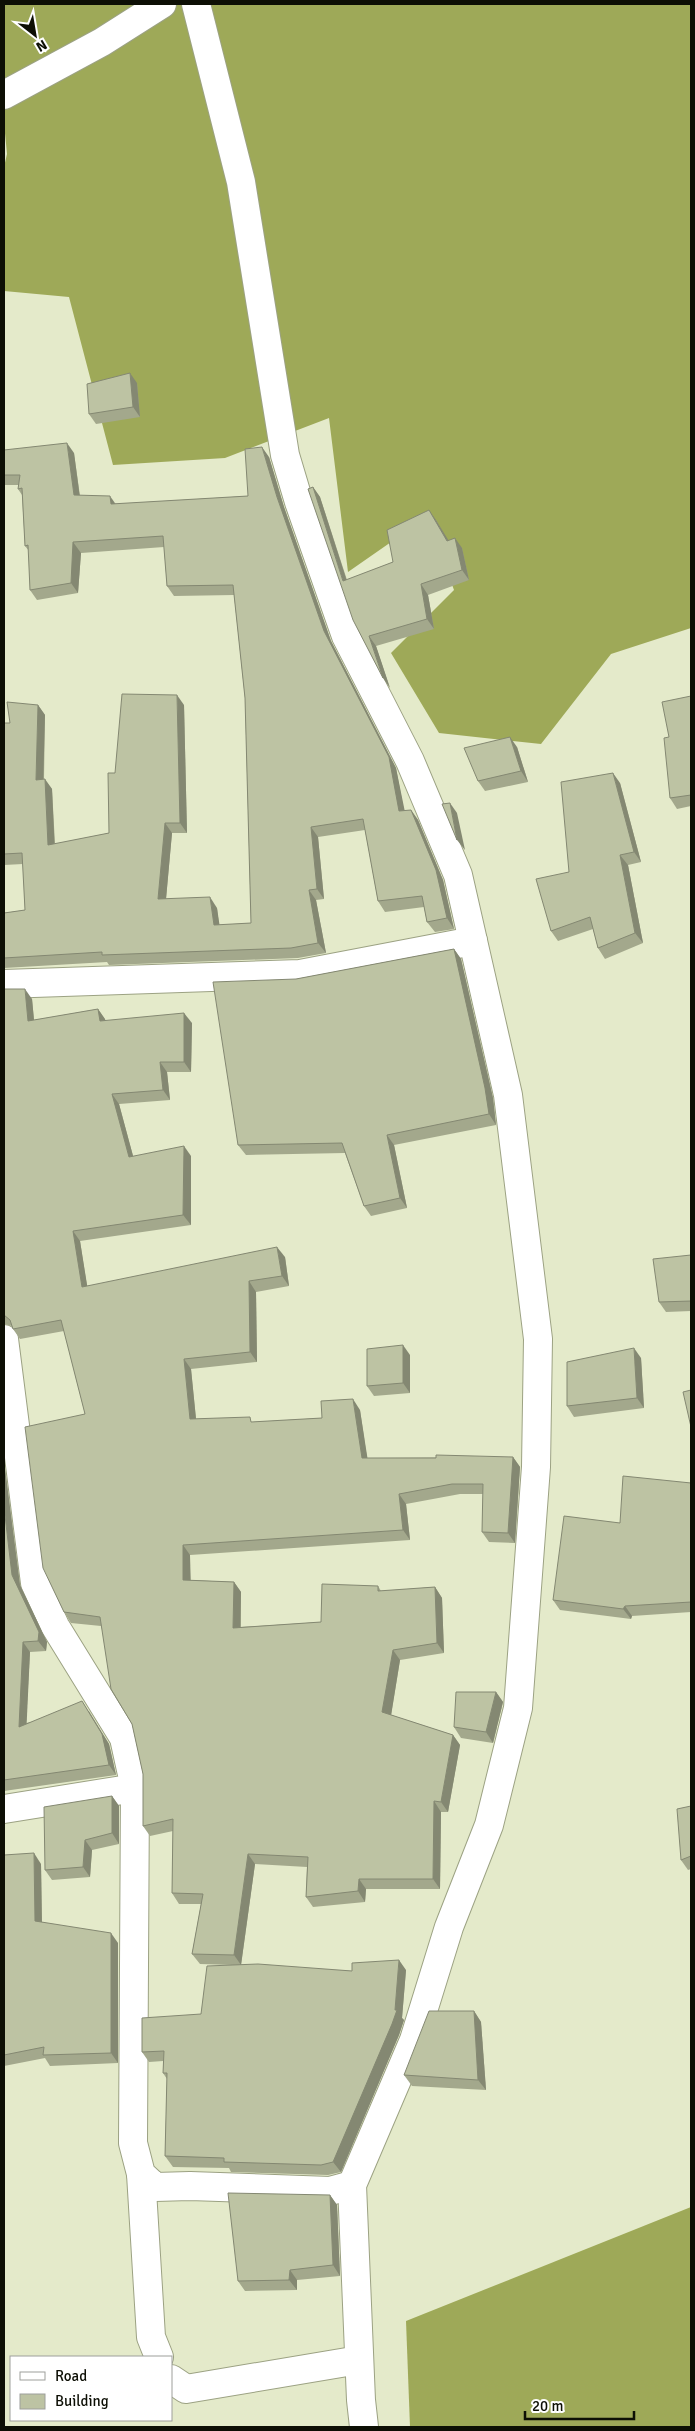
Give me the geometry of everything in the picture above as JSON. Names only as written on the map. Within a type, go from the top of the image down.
[{"type":"street","points":[[4,95],[102,42],[162,4]]},
{"type":"street","points":[[196,4],[241,182],[285,455],[299,502],[346,636],[410,761],[458,875],[508,1095],[538,1339],[536,1467],[518,1708],[489,1824],[449,1927],[414,2040],[352,2185],[359,2360],[364,2427]]},
{"type":"street","points":[[4,984],[300,974],[473,941]]},
{"type":"street","points":[[4,1339],[35,1583],[55,1626],[124,1738],[135,1788],[133,2143],[141,2174],[151,2337],[158,2356]]},
{"type":"street","points":[[4,1809],[135,1788]]},
{"type":"street","points":[[141,2174],[155,2187],[330,2192],[352,2185]]},
{"type":"street","points":[[172,2380],[186,2389],[359,2360]]},
{"type":"green space","points":[[4,4],[691,4],[691,628],[611,654],[541,744],[439,733],[391,653],[454,590],[427,517],[348,572],[329,418],[225,458],[113,465],[69,297],[4,291],[4,167],[7,154],[4,123]]},
{"type":"green space","points":[[691,2207],[691,2427],[410,2427],[406,2321]]},
{"type":"building","points":[[130,373],[133,407],[89,414],[87,384]]},
{"type":"building","points":[[67,443],[74,495],[110,496],[111,504],[248,496],[245,449],[262,447],[277,497],[324,631],[389,757],[399,811],[411,810],[436,870],[447,918],[427,922],[422,896],[378,901],[363,819],[311,827],[317,889],[309,890],[318,943],[291,948],[102,955],[102,952],[4,958],[4,913],[25,910],[22,853],[4,854],[4,723],[10,723],[7,702],[38,705],[36,780],[45,779],[48,845],[109,833],[108,773],[115,773],[122,694],[177,695],[180,823],[165,823],[158,899],[210,897],[214,925],[251,923],[245,698],[233,585],[167,586],[163,536],[73,542],[71,583],[30,590],[28,545],[25,546],[22,488],[18,489],[20,475],[4,475],[4,450]]},
{"type":"building","points":[[313,487],[343,581],[393,562],[387,530],[429,510],[447,541],[455,538],[462,570],[421,584],[427,619],[369,636],[383,678],[353,620],[308,489]]},
{"type":"building","points":[[691,696],[691,795],[670,798],[664,738],[669,737],[662,702]]},
{"type":"building","points":[[510,737],[521,771],[478,781],[464,748]]},
{"type":"building","points":[[613,773],[634,852],[620,855],[635,933],[598,948],[590,917],[551,931],[536,879],[569,872],[561,782]]},
{"type":"building","points":[[450,803],[457,840],[442,804]]},
{"type":"building","points":[[454,949],[489,1114],[387,1135],[400,1198],[364,1206],[342,1143],[238,1145],[213,982],[296,979]]},
{"type":"building","points":[[4,989],[25,989],[28,1021],[98,1009],[100,1021],[184,1013],[184,1062],[160,1062],[163,1090],[112,1094],[129,1157],[184,1146],[183,1215],[73,1231],[82,1287],[277,1247],[282,1276],[249,1281],[250,1352],[184,1359],[190,1419],[250,1417],[251,1422],[322,1418],[321,1401],[353,1399],[362,1458],[436,1458],[436,1455],[513,1457],[508,1533],[482,1532],[483,1484],[452,1484],[399,1494],[403,1530],[183,1545],[183,1580],[234,1582],[233,1628],[321,1622],[322,1584],[378,1586],[378,1591],[435,1587],[437,1643],[393,1650],[382,1712],[453,1735],[441,1802],[434,1801],[433,1879],[359,1879],[358,1891],[306,1897],[308,1857],[248,1854],[234,1955],[192,1954],[203,1894],[172,1893],[173,1819],[143,1826],[143,1774],[132,1724],[111,1689],[100,1617],[64,1612],[43,1568],[25,1427],[85,1414],[61,1320],[13,1329],[10,1320],[4,1315]]},
{"type":"building","points":[[691,1255],[691,1301],[659,1302],[653,1259]]},
{"type":"building","points":[[403,1345],[403,1383],[367,1386],[367,1349]]},
{"type":"building","points":[[634,1348],[637,1398],[567,1406],[567,1362]]},
{"type":"building","points":[[691,1390],[691,1427],[683,1392]]},
{"type":"building","points":[[623,1476],[691,1483],[691,1602],[625,1606],[623,1609],[553,1600],[564,1516],[620,1523]]},
{"type":"building","points":[[4,1507],[12,1575],[39,1632],[38,1641],[23,1642],[19,1727],[82,1701],[102,1734],[109,1765],[4,1780]]},
{"type":"building","points":[[456,1692],[496,1692],[486,1732],[454,1727]]},
{"type":"building","points":[[112,1796],[112,1833],[85,1840],[83,1867],[45,1870],[44,1807]]},
{"type":"building","points":[[691,1806],[691,1856],[681,1860],[677,1809]]},
{"type":"building","points":[[34,1853],[35,1921],[111,1933],[111,2053],[43,2055],[44,2047],[4,2055],[4,1855]]},
{"type":"building","points":[[399,1960],[395,2010],[397,2010],[333,2162],[321,2165],[224,2162],[224,2158],[165,2156],[167,2073],[163,2073],[164,2051],[142,2052],[142,2018],[201,2014],[207,1966],[258,1964],[352,1971],[352,1963]]},
{"type":"building","points":[[429,2011],[474,2011],[478,2080],[404,2075]]},
{"type":"building","points":[[228,2193],[330,2195],[333,2265],[290,2270],[289,2280],[238,2281]]}]
